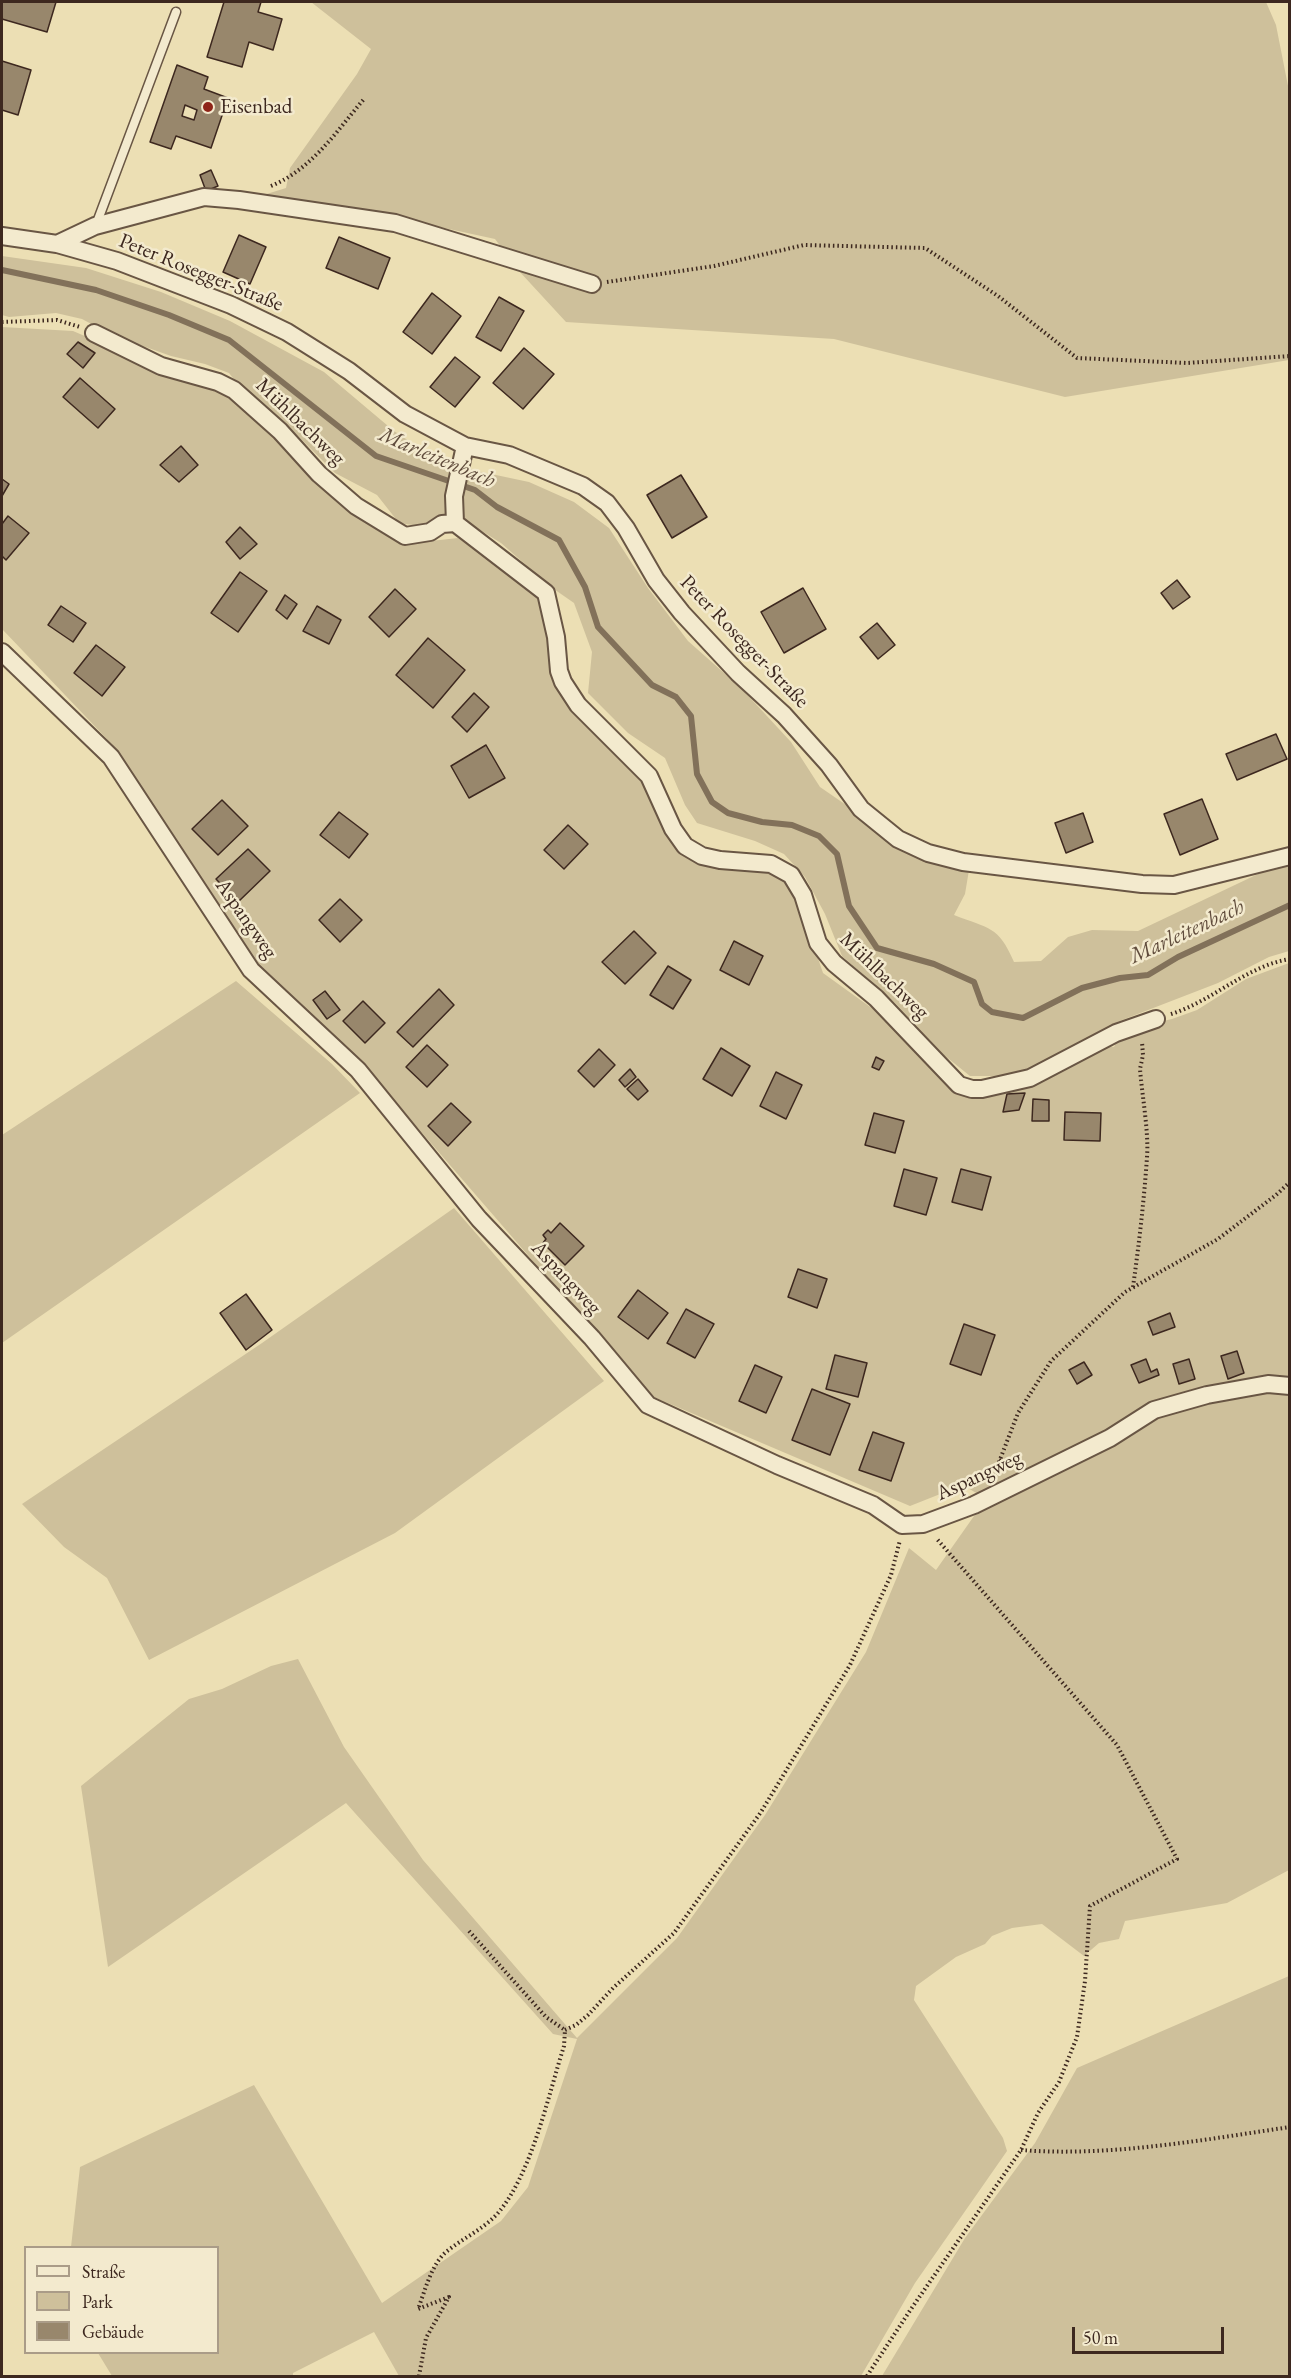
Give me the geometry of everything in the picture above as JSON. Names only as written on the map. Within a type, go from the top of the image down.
[{"type":"street","points":[[57,244],[95,226],[204,197],[395,223],[592,284]]},
{"type":"street","name":"Peter Rosegger-Straße","points":[[2,236],[57,244],[117,261],[231,305],[287,332],[349,371],[405,414],[465,446],[509,455],[583,486],[607,503],[626,528],[656,580],[682,613],[738,673],[784,715],[829,765],[861,809],[898,839],[928,854],[963,862],[1142,884],[1174,885],[1290,856]]},
{"type":"street","name":"Mühlbachweg","points":[[94,333],[161,366],[218,382],[234,390],[280,431],[319,474],[356,506],[405,536],[430,532],[442,524],[455,523],[546,593],[556,637],[559,671],[563,682],[578,705],[649,776],[673,829],[685,846],[702,856],[720,860],[771,864],[790,875],[803,895],[818,943],[834,963],[876,998],[959,1085],[982,1089],[1030,1078],[1134,1026],[1156,1019]]},
{"type":"street","points":[[455,523],[454,496],[465,446]]},
{"type":"street","name":"Aspangweg","points":[[2,652],[111,757],[251,970],[358,1071],[479,1219],[592,1338],[648,1405],[777,1466],[873,1505],[903,1525],[923,1524],[955,1514],[1110,1438],[1154,1410],[1206,1395],[1268,1384],[1290,1386]]},
{"type":"lane","points":[[95,226],[176,12]]},
{"type":"path","points":[[244,201],[257,192],[294,175],[317,155],[364,99]]},
{"type":"path","points":[[592,284],[714,267],[804,245],[925,248],[998,296],[1077,358],[1186,363],[1290,356]]},
{"type":"path","points":[[2,322],[57,320],[77,325],[94,333]]},
{"type":"path","points":[[1156,1019],[1190,1008],[1273,962],[1290,959]]},
{"type":"path","points":[[1134,1026],[1142,1042],[1143,1055],[1140,1069],[1148,1157],[1144,1173],[1143,1221],[1134,1287]]},
{"type":"path","points":[[986,1499],[1018,1413],[1052,1361],[1125,1292],[1218,1239],[1290,1182]]},
{"type":"path","points":[[999,1460],[1005,1463]]},
{"type":"path","points":[[867,2376],[1021,2150],[1038,2113],[1059,2082],[1077,2037],[1085,1981],[1090,1906],[1177,1859],[1117,1745],[923,1524]]},
{"type":"path","points":[[565,2030],[576,2025],[588,2015],[613,1988],[674,1933],[761,1812],[850,1665],[891,1575],[903,1525]]},
{"type":"path","points":[[469,1931],[546,2017],[565,2030]]},
{"type":"path","points":[[419,2376],[426,2338],[449,2297],[418,2309],[438,2261],[498,2213],[522,2176],[564,2046],[565,2030]]},
{"type":"path","points":[[1021,2150],[1054,2152],[1174,2144],[1290,2127]]},
{"type":"green space","points":[[311,2],[1266,2],[1276,25],[1289,91],[1289,360],[1065,397],[834,339],[566,322],[519,271],[495,239],[357,209],[257,197],[286,188],[290,168],[357,74],[371,49]]},
{"type":"green space","points":[[2,256],[86,268],[161,292],[230,321],[324,372],[394,431],[421,449],[477,471],[529,482],[574,502],[609,528],[648,588],[688,641],[741,688],[791,742],[820,787],[900,847],[969,870],[965,894],[954,915],[991,930],[1003,941],[1014,962],[1041,961],[1068,937],[1092,930],[1138,931],[1258,874],[1289,862],[1289,951],[1269,957],[1218,983],[1117,1022],[1040,1065],[1005,1076],[970,1076],[944,1055],[896,1004],[842,956],[825,914],[805,877],[784,854],[755,841],[697,823],[685,805],[665,758],[628,733],[588,693],[592,652],[574,603],[551,587],[501,543],[464,520],[449,515],[419,526],[399,523],[377,495],[335,473],[298,436],[244,392],[229,373],[112,335],[82,319],[56,313],[9,317],[2,315]]},
{"type":"green space","points":[[2,327],[73,331],[176,375],[217,387],[260,419],[324,491],[377,525],[413,543],[458,538],[543,599],[553,670],[643,778],[668,834],[692,860],[716,868],[768,869],[783,878],[795,891],[823,973],[898,1027],[954,1090],[964,1095],[1033,1082],[1101,1045],[1114,1047],[1119,1036],[1142,1026],[1197,1010],[1246,979],[1289,963],[1289,1870],[1227,1903],[1125,1921],[1119,1939],[1099,1943],[1084,1956],[1042,1924],[1012,1928],[992,1936],[985,1944],[956,1957],[916,1986],[914,2000],[1003,2138],[1007,2151],[915,2283],[861,2376],[399,2376],[374,2332],[293,2373],[293,2376],[112,2376],[99,2354],[219,2354],[219,2246],[71,2246],[80,2167],[254,2085],[382,2303],[501,2221],[528,2187],[577,2039],[553,2034],[346,1803],[108,1967],[81,1786],[189,1699],[222,1689],[271,1666],[298,1659],[344,1747],[423,1860],[577,2038],[677,1938],[765,1815],[866,1652],[909,1548],[936,1570],[986,1499],[963,1485],[910,1506],[649,1395],[365,1067],[253,964],[107,739],[2,629]]},
{"type":"green space","points":[[236,981],[332,1064],[360,1093],[2,1343],[2,1135]]},
{"type":"green space","points":[[454,1208],[604,1381],[395,1533],[149,1660],[107,1578],[64,1547],[22,1504],[262,1343]]},
{"type":"green space","points":[[1289,1976],[1289,2376],[882,2376],[965,2238],[1035,2143],[1077,2068]]},
{"type":"building","points":[[2,2],[56,2],[47,32],[2,19]]},
{"type":"building","points":[[224,2],[261,2],[258,12],[282,19],[273,50],[249,42],[242,67],[207,57]]},
{"type":"building","points":[[2,61],[31,70],[18,115],[2,110]]},
{"type":"building","name":"Eisenbad","points":[[177,65],[208,77],[204,89],[228,98],[211,148],[176,136],[171,149],[150,142]],"holes":[[[185,105],[197,110],[194,120],[182,116]]]},
{"type":"building","points":[[211,170],[218,186],[206,191],[200,175]]},
{"type":"building","points":[[239,235],[266,247],[250,284],[223,272]]},
{"type":"building","points":[[339,237],[390,258],[378,289],[326,268]]},
{"type":"building","points":[[432,293],[461,316],[432,354],[403,332]]},
{"type":"building","points":[[499,297],[524,311],[501,351],[476,337]]},
{"type":"building","points":[[78,342],[95,353],[83,368],[67,354]]},
{"type":"building","points":[[524,348],[554,374],[523,409],[493,383]]},
{"type":"building","points":[[455,357],[480,377],[455,407],[430,387]]},
{"type":"building","points":[[80,378],[115,409],[98,428],[63,397]]},
{"type":"building","points":[[181,446],[198,465],[179,482],[160,465]]},
{"type":"building","points":[[681,475],[707,517],[672,538],[647,495]]},
{"type":"building","points":[[2,479],[9,484],[2,496]]},
{"type":"building","points":[[8,516],[29,533],[6,560],[2,556],[2,524]]},
{"type":"building","points":[[240,527],[257,544],[240,559],[226,542]]},
{"type":"building","points":[[240,572],[267,591],[238,632],[211,613]]},
{"type":"building","points":[[1177,580],[1190,597],[1173,609],[1161,593]]},
{"type":"building","points":[[803,588],[826,629],[784,653],[761,612]]},
{"type":"building","points":[[395,589],[416,609],[389,637],[369,617]]},
{"type":"building","points":[[285,595],[297,604],[287,619],[276,610]]},
{"type":"building","points":[[61,606],[86,623],[73,642],[48,625]]},
{"type":"building","points":[[317,606],[341,620],[329,644],[303,631]]},
{"type":"building","points":[[877,623],[895,645],[878,659],[860,637]]},
{"type":"building","points":[[428,638],[465,670],[433,708],[396,675]]},
{"type":"building","points":[[96,645],[125,667],[102,696],[74,673]]},
{"type":"building","points":[[474,693],[489,707],[467,732],[452,717]]},
{"type":"building","points":[[1276,734],[1287,759],[1237,780],[1226,754]]},
{"type":"building","points":[[486,745],[505,778],[469,798],[451,766]]},
{"type":"building","points":[[1202,799],[1218,839],[1180,855],[1164,814]]},
{"type":"building","points":[[222,800],[248,826],[218,855],[192,829]]},
{"type":"building","points":[[339,812],[368,834],[349,858],[320,835]]},
{"type":"building","points":[[1083,813],[1093,842],[1066,853],[1055,823]]},
{"type":"building","points":[[568,825],[588,844],[564,869],[544,850]]},
{"type":"building","points":[[248,849],[270,871],[238,902],[216,879]]},
{"type":"building","points":[[340,899],[362,920],[340,942],[319,920]]},
{"type":"building","points":[[634,931],[656,953],[625,984],[602,962]]},
{"type":"building","points":[[734,941],[763,956],[749,985],[720,970]]},
{"type":"building","points":[[668,966],[691,980],[673,1009],[650,995]]},
{"type":"building","points":[[439,989],[454,1005],[413,1047],[397,1032]]},
{"type":"building","points":[[325,991],[340,1010],[327,1019],[313,1000]]},
{"type":"building","points":[[363,1001],[385,1023],[365,1043],[343,1021]]},
{"type":"building","points":[[427,1045],[448,1065],[427,1087],[406,1067]]},
{"type":"building","points":[[721,1048],[750,1066],[732,1096],[703,1079]]},
{"type":"building","points":[[599,1049],[615,1065],[594,1087],[578,1071]]},
{"type":"building","points":[[876,1057],[884,1061],[879,1070],[872,1067]]},
{"type":"building","points":[[630,1069],[636,1077],[625,1087],[619,1080]]},
{"type":"building","points":[[776,1072],[802,1085],[786,1119],[760,1106]]},
{"type":"building","points":[[638,1079],[648,1091],[638,1100],[627,1089]]},
{"type":"building","points":[[1025,1093],[1019,1110],[1003,1112],[1007,1094]]},
{"type":"building","points":[[1033,1099],[1049,1100],[1049,1121],[1032,1121]]},
{"type":"building","points":[[451,1103],[471,1122],[448,1146],[428,1126]]},
{"type":"building","points":[[1065,1112],[1101,1113],[1100,1141],[1064,1140]]},
{"type":"building","points":[[874,1113],[904,1121],[895,1153],[865,1145]]},
{"type":"building","points":[[904,1169],[937,1178],[926,1215],[894,1206]]},
{"type":"building","points":[[961,1169],[991,1177],[982,1210],[952,1202]]},
{"type":"building","points":[[560,1223],[584,1246],[565,1265],[543,1243],[546,1239],[543,1235],[548,1230],[551,1233]]},
{"type":"building","points":[[798,1269],[827,1279],[817,1308],[788,1297]]},
{"type":"building","points":[[638,1290],[668,1313],[648,1339],[618,1317]]},
{"type":"building","points":[[246,1294],[272,1330],[246,1350],[220,1313]]},
{"type":"building","points":[[686,1309],[714,1324],[695,1358],[667,1343]]},
{"type":"building","points":[[1170,1313],[1175,1327],[1153,1335],[1148,1322]]},
{"type":"building","points":[[964,1324],[995,1335],[981,1375],[950,1364]]},
{"type":"building","points":[[1237,1351],[1244,1373],[1228,1379],[1221,1356]]},
{"type":"building","points":[[835,1355],[867,1363],[858,1397],[826,1389]]},
{"type":"building","points":[[1146,1359],[1151,1372],[1157,1369],[1159,1375],[1139,1383],[1131,1365]]},
{"type":"building","points":[[1189,1359],[1195,1379],[1179,1384],[1173,1364]]},
{"type":"building","points":[[1084,1362],[1092,1375],[1077,1384],[1069,1370]]},
{"type":"building","points":[[755,1365],[782,1377],[766,1413],[739,1401]]},
{"type":"building","points":[[812,1389],[850,1404],[830,1455],[792,1440]]},
{"type":"building","points":[[873,1432],[904,1443],[891,1481],[859,1470]]},
{"type":"waterway","name":"Marleitenbach","points":[[2,270],[96,290],[169,315],[229,340],[376,456],[475,490],[497,507],[559,540],[585,587],[598,627],[652,685],[676,697],[691,716],[697,774],[712,802],[728,813],[762,822],[792,825],[819,836],[837,854],[849,906],[877,948],[934,964],[974,982],[982,1004],[992,1012],[1023,1018],[1082,988],[1120,978],[1148,975],[1178,957],[1290,905]]},
{"type":"place","name":"Eisenbad","points":[[208,107]]}]
